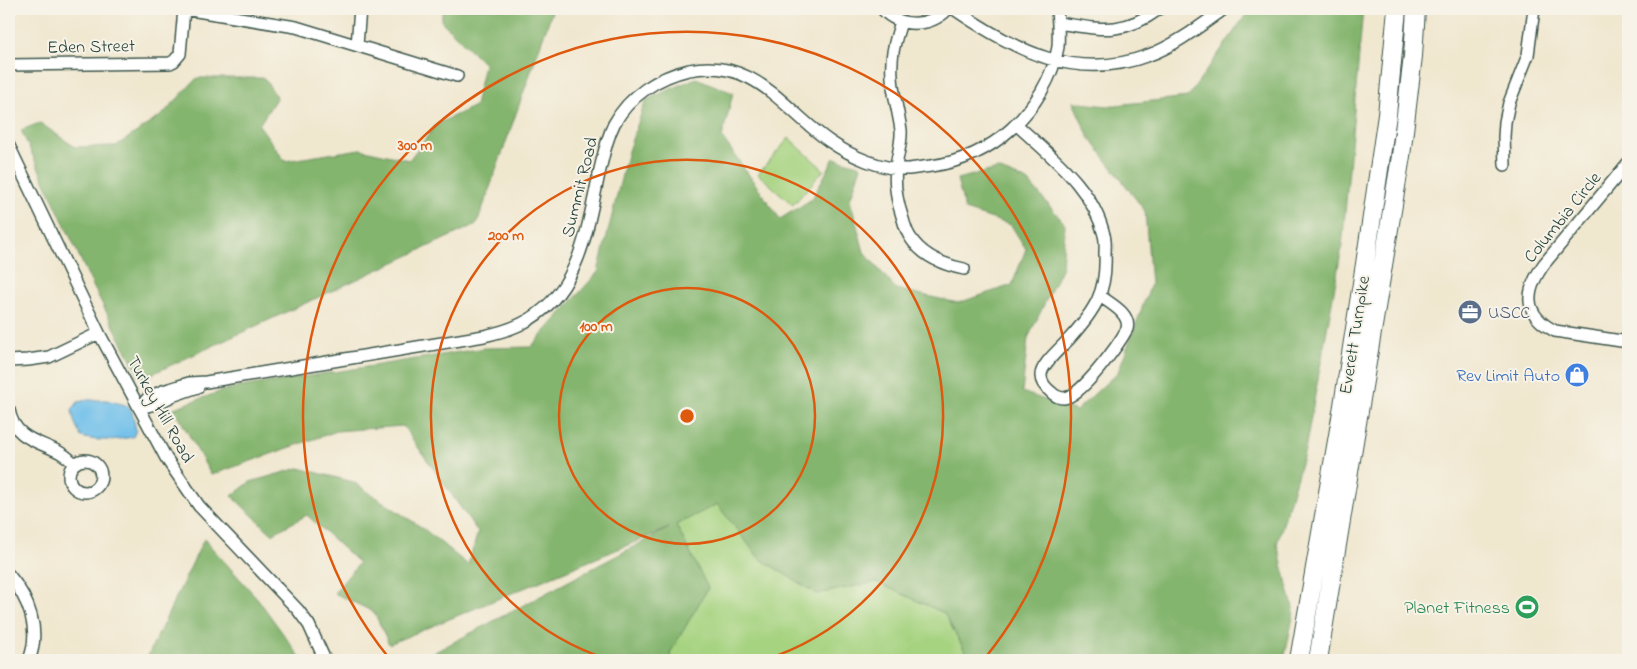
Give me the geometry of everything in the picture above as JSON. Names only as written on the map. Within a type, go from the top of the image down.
[{"type":"highway","name":"Everett Turnpike","points":[[1299,660],[1342,412],[1365,264],[1387,115],[1396,9]]},
{"type":"highway","name":"Everett Turnpike","points":[[1318,660],[1401,156],[1413,56],[1416,9]]},
{"type":"street","points":[[184,9],[296,27],[457,76]]},
{"type":"street","name":"Eden Street","points":[[9,65],[164,63],[174,61],[180,54],[184,9]]},
{"type":"street","points":[[357,45],[360,9]]},
{"type":"street","points":[[882,9],[901,22],[912,24],[928,22],[948,9]]},
{"type":"street","points":[[954,9],[1009,44],[1037,56],[1055,61],[1095,65],[1131,62],[1151,55],[1224,9]]},
{"type":"street","name":"Summit Road","points":[[139,408],[149,396],[189,382],[206,382],[484,336],[504,331],[528,320],[554,298],[566,282],[578,260],[604,154],[614,123],[629,104],[645,89],[678,73],[710,68],[749,78],[776,94],[819,133],[839,147],[860,158],[896,168],[908,169],[935,165],[966,157],[993,143],[1016,124],[1039,95],[1055,61],[1059,36],[1057,9]]},
{"type":"street","points":[[1058,23],[1103,29],[1115,28],[1136,23],[1158,9]]},
{"type":"street","points":[[1505,164],[1505,122],[1509,103],[1528,55],[1534,9]]},
{"type":"street","points":[[901,22],[892,62],[892,78],[900,130],[900,147],[896,168],[899,207],[911,239],[926,254],[953,267],[964,269]]},
{"type":"street","points":[[1016,124],[1075,180],[1095,208],[1105,237],[1106,269],[1100,296],[1092,313],[1046,364],[1041,373],[1043,382],[1052,393],[1060,397],[1064,398],[1074,393],[1092,377],[1127,329],[1126,317],[1100,296]]},
{"type":"street","name":"Turkey Hill Road","points":[[9,146],[99,333],[166,458],[192,498],[220,530],[298,610],[309,625],[325,660]]},
{"type":"street","name":"Columbia Circle","points":[[1628,163],[1544,264],[1534,279],[1530,293],[1530,303],[1534,312],[1546,326],[1555,331],[1628,342]]},
{"type":"street","points":[[9,367],[9,360],[49,357],[99,333]]},
{"type":"street","points":[[9,410],[13,423],[20,432],[66,456],[74,464]]},
{"type":"street","points":[[9,576],[24,597],[31,616],[34,636],[29,660]]},
{"type":"green space","points":[[443,9],[553,9],[477,224],[141,379],[92,284],[21,130],[40,123],[75,147],[116,146],[162,115],[197,78],[264,78],[277,97],[259,125],[285,161],[360,149],[409,160],[437,124],[475,106],[484,64],[441,21]]},
{"type":"green space","points":[[1250,9],[1363,9],[1342,247],[1305,450],[1277,544],[1294,612],[1284,660],[970,660],[944,613],[876,582],[817,594],[759,558],[717,504],[676,525],[708,588],[670,653],[671,660],[420,660],[669,528],[389,644],[374,612],[334,593],[359,563],[307,515],[272,534],[232,496],[250,482],[299,468],[353,482],[424,529],[468,565],[478,532],[403,426],[337,431],[211,475],[174,408],[228,389],[485,348],[531,347],[598,272],[628,151],[646,100],[696,78],[733,93],[722,137],[780,219],[812,199],[834,158],[861,166],[850,200],[864,252],[896,289],[958,303],[1012,285],[1026,249],[1011,225],[965,210],[957,179],[998,169],[1028,181],[1065,224],[1062,267],[1028,338],[1022,392],[1076,411],[1118,372],[1151,284],[1145,211],[1089,137],[1073,102],[1107,106],[1188,97]]},
{"type":"green space","points":[[789,138],[824,170],[793,205],[758,174]]},
{"type":"green space","points":[[717,504],[759,558],[817,594],[876,582],[944,613],[970,660],[671,660],[670,653],[708,588],[676,525]]},
{"type":"green space","points":[[204,539],[258,599],[302,660],[146,660]]},
{"type":"water","points":[[106,400],[126,405],[132,411],[136,430],[133,437],[94,440],[81,437],[74,421],[72,410],[78,402]]},
{"type":"place","name":"USCC","points":[[1470,312]]},
{"type":"place","name":"Rev Limit Auto","points":[[1577,375]]},
{"type":"place","name":"Planet Fitness","points":[[1527,607]]}]
